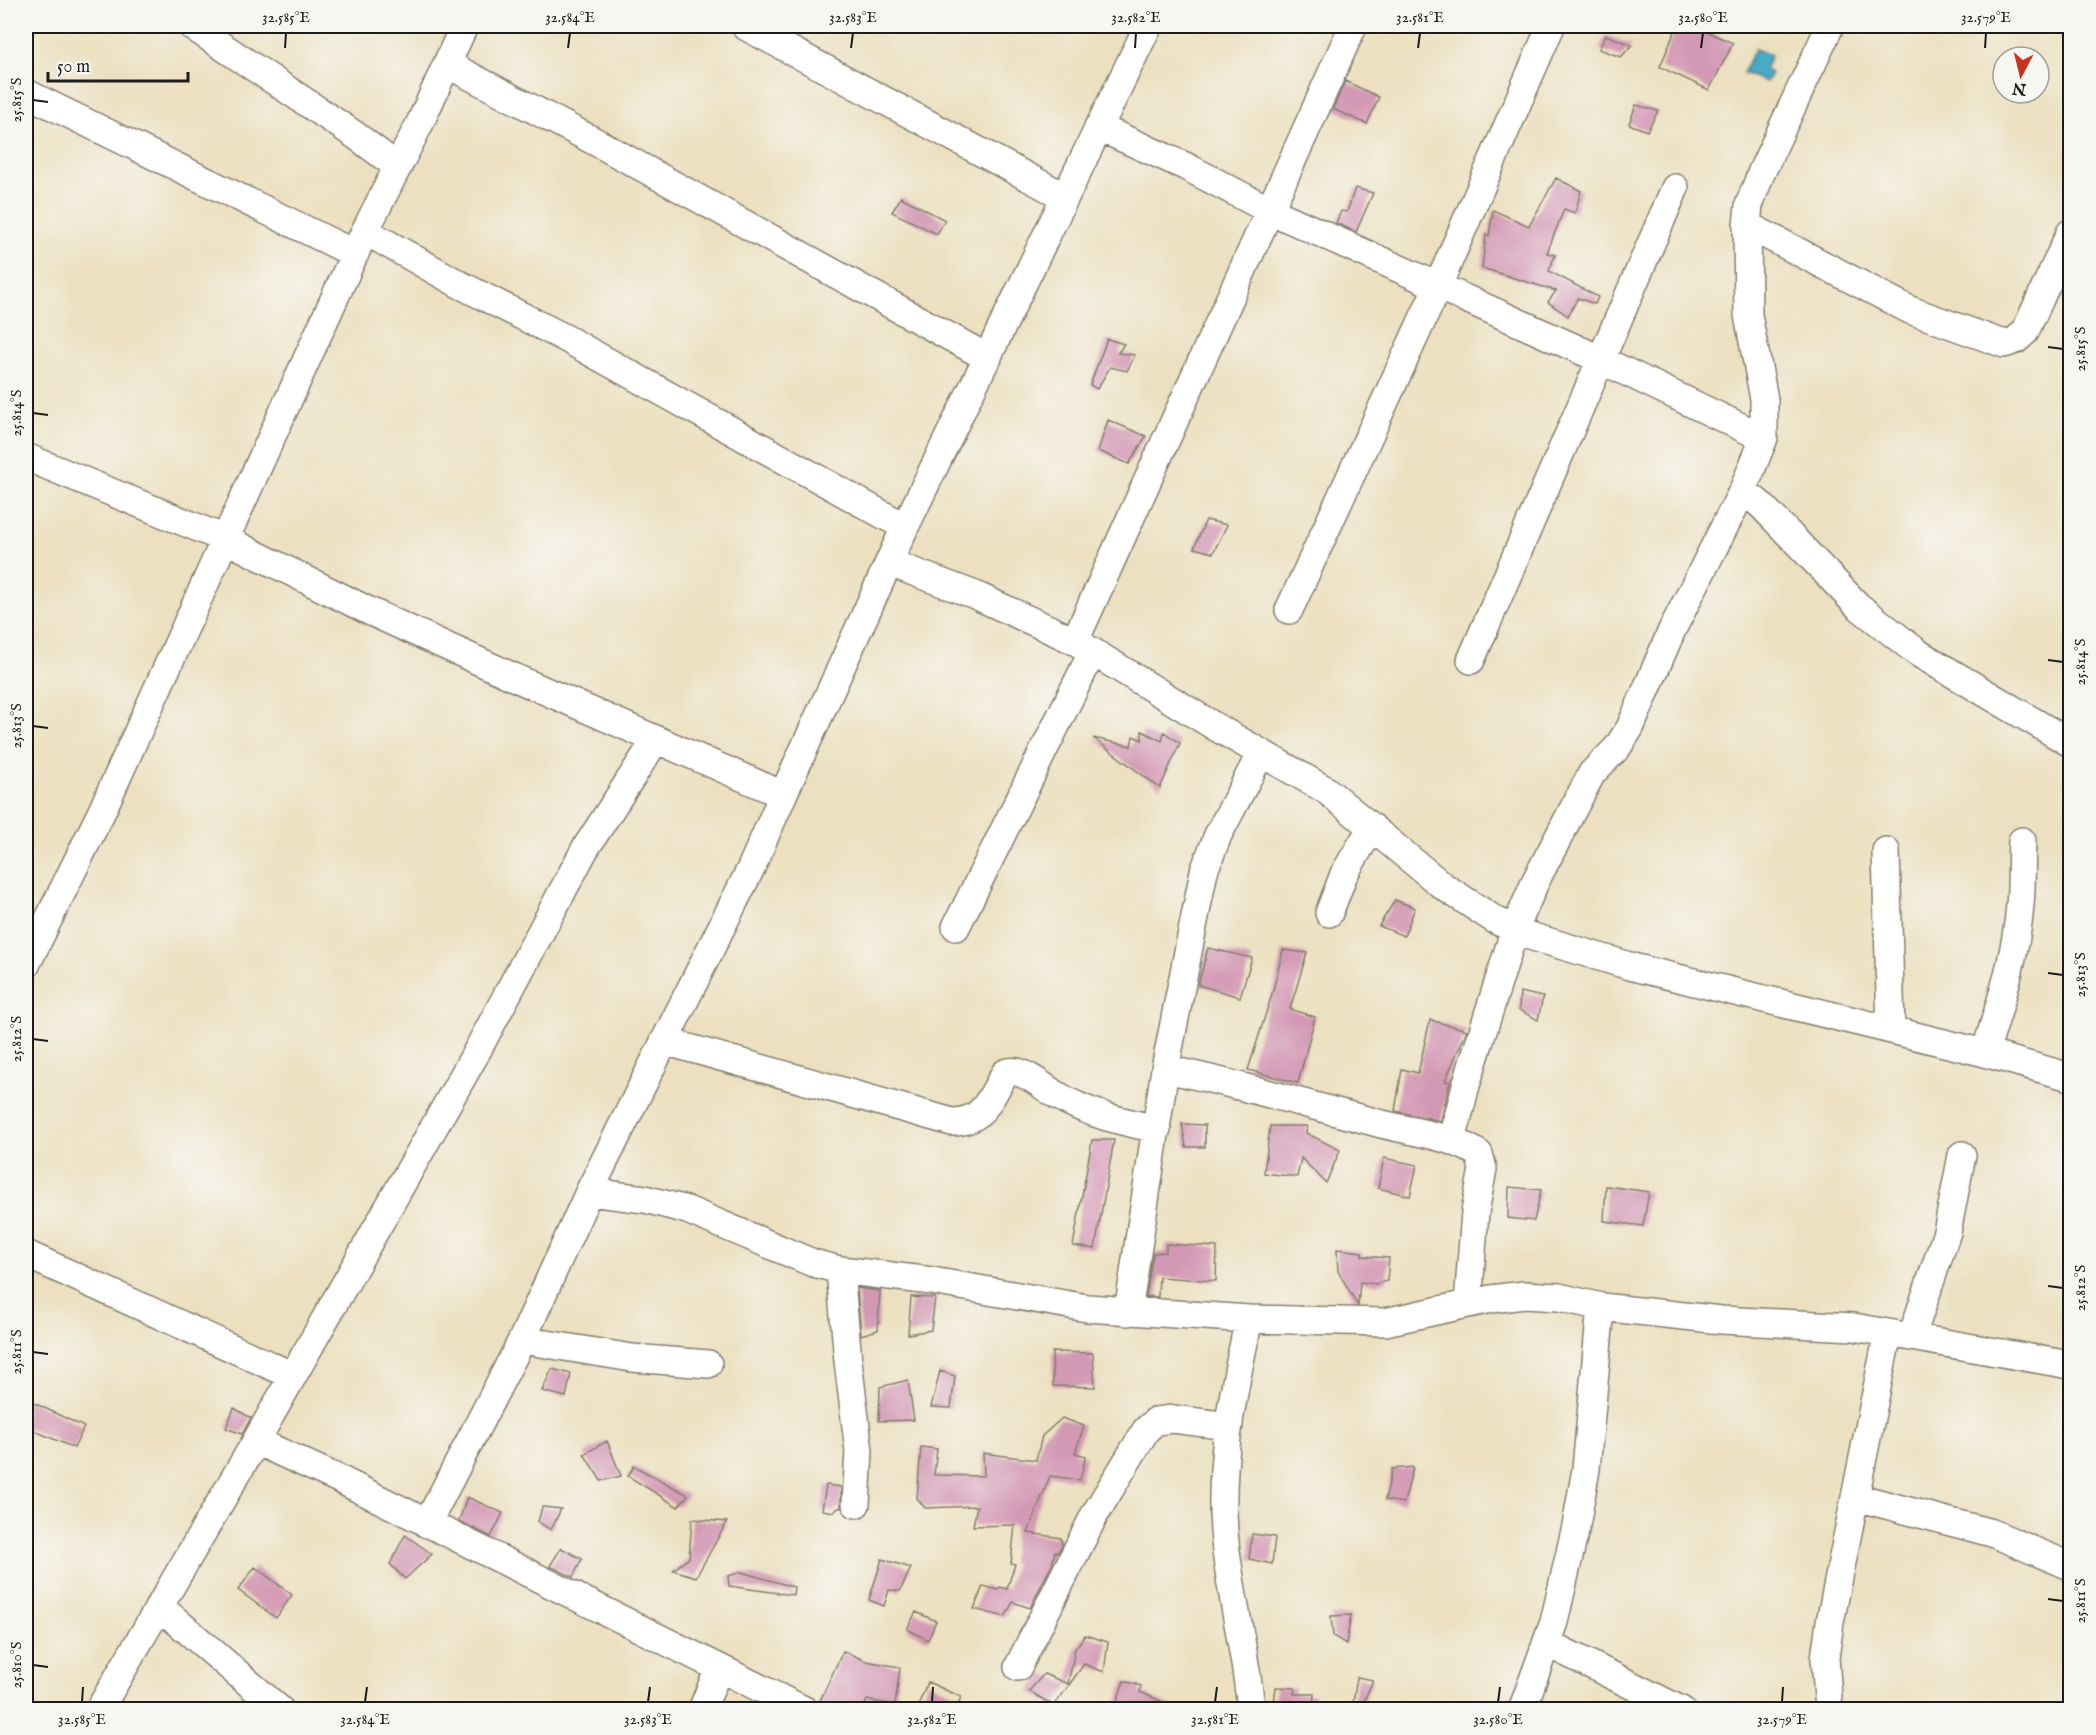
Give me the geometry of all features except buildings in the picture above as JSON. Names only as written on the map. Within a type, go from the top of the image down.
[{"type":"street","points":[[192,26],[398,167]]},
{"type":"street","points":[[26,965],[100,813],[295,392],[360,243],[464,26]]},
{"type":"street","points":[[746,26],[1065,197]]},
{"type":"street","points":[[956,927],[1083,647],[1269,210],[1353,26]]},
{"type":"street","points":[[1290,610],[1438,286],[1551,26]]},
{"type":"street","points":[[1452,1141],[1466,1085],[1515,929],[1536,880],[1592,773],[1617,748],[1630,728],[1672,630],[1743,490],[1764,438],[1764,399],[1748,315],[1747,225],[1749,205],[1762,171],[1828,26]]},
{"type":"street","points":[[427,1524],[522,1340],[589,1192],[751,868],[905,527],[1098,128],[1140,28]]},
{"type":"street","points":[[447,64],[596,142],[988,358]]},
{"type":"street","points":[[26,93],[360,243],[459,284],[566,338],[905,527]]},
{"type":"street","points":[[1098,128],[1187,167],[1269,210],[1602,360],[1764,438]]},
{"type":"street","points":[[1471,660],[1675,188]]},
{"type":"street","points":[[1747,225],[1910,310],[2004,344],[2016,340],[2025,332],[2070,232]]},
{"type":"street","points":[[26,457],[225,539],[380,615],[655,741],[783,795]]},
{"type":"street","points":[[1743,490],[1762,506],[1858,606],[1918,653],[2070,743]]},
{"type":"street","points":[[890,563],[975,595],[1083,647],[1326,790],[1443,886],[1515,929],[1563,948],[1621,964],[1985,1053],[2070,1077]]},
{"type":"street","points":[[99,1710],[256,1441],[291,1375],[476,1053],[585,849],[655,741]]},
{"type":"street","points":[[1128,1312],[1165,1069],[1204,871],[1218,835],[1261,753]]},
{"type":"street","points":[[1329,914],[1344,874],[1372,827]]},
{"type":"street","points":[[1985,1053],[2002,999],[2016,937],[2020,906],[2022,841]]},
{"type":"street","points":[[1886,851],[1891,1030]]},
{"type":"street","points":[[664,1041],[952,1122],[969,1122],[980,1113],[1005,1073],[1020,1071],[1075,1107],[1104,1118],[1157,1129]]},
{"type":"street","points":[[1165,1069],[1263,1090],[1376,1123],[1452,1141],[1479,1154],[1483,1169],[1474,1223],[1467,1304]]},
{"type":"street","points":[[1828,1710],[1826,1658],[1830,1622],[1856,1497],[1900,1334],[1947,1232],[1962,1155]]},
{"type":"street","points":[[589,1192],[645,1199],[687,1210],[813,1263],[840,1270],[884,1274],[1035,1300],[1128,1312],[1249,1319],[1384,1322],[1467,1304],[1524,1295],[1559,1297],[1601,1306],[1721,1320],[1854,1327],[2070,1365]]},
{"type":"street","points":[[26,1254],[291,1375]]},
{"type":"street","points":[[840,1270],[848,1361],[860,1451],[856,1504]]},
{"type":"street","points":[[1522,1710],[1547,1643],[1566,1577],[1576,1526],[1587,1459],[1601,1306]]},
{"type":"street","points":[[1249,1319],[1229,1426],[1223,1491],[1225,1541],[1243,1641],[1251,1710]]},
{"type":"street","points":[[522,1340],[632,1358],[708,1364]]},
{"type":"street","points":[[1018,1667],[1095,1514],[1146,1430],[1156,1421],[1173,1419],[1229,1426]]},
{"type":"street","points":[[256,1441],[341,1480],[804,1710]]},
{"type":"street","points":[[1856,1497],[1992,1533],[2070,1566]]},
{"type":"street","points":[[159,1606],[280,1710]]},
{"type":"street","points":[[1547,1643],[1681,1710]]},
{"type":"street","points":[[702,1710],[719,1668]]},
{"type":"water","points":[[1755,49],[1771,55],[1765,70],[1771,73],[1766,82],[1743,73]]}]
